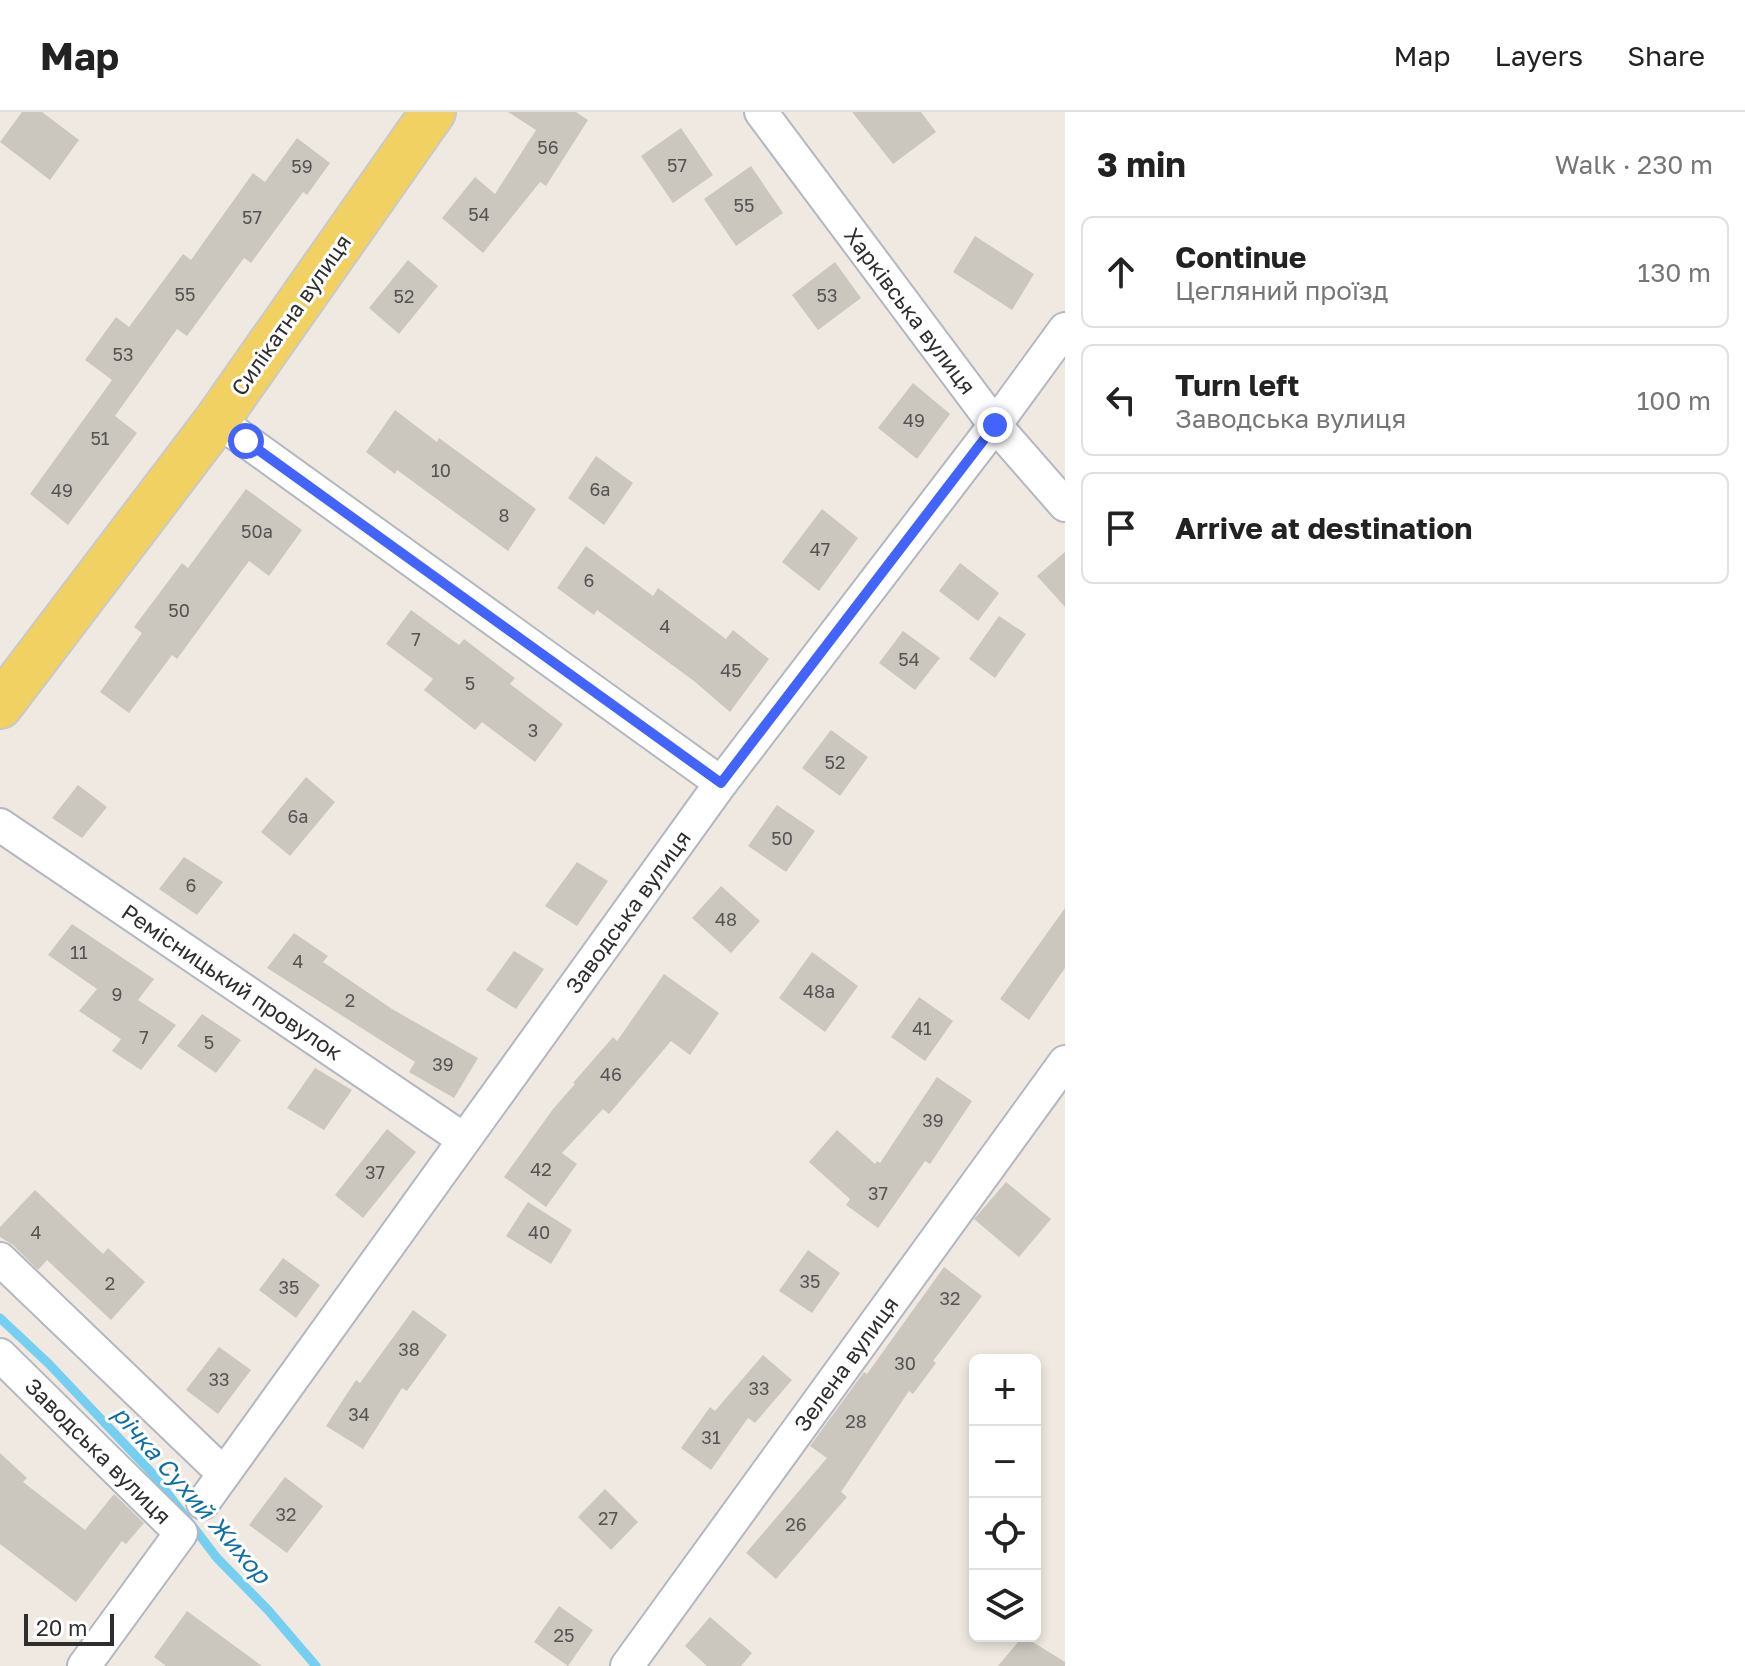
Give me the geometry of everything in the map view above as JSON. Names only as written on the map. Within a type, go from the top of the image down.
[{"type":"main road","name":"Силікатна вулиця","points":[[0,706],[217,420],[433,112]]},
{"type":"street","name":"Харківська вулиця","points":[[761,112],[995,425],[1065,505]]},
{"type":"street","name":"Заводська вулиця","points":[[203,1503],[721,783],[1065,329]]},
{"type":"street","points":[[217,420],[721,783]]},
{"type":"street","name":"Ремісницький провулок","points":[[0,825],[463,1139]]},
{"type":"street","name":"Зелена вулиця","points":[[627,1666],[1065,1062]]},
{"type":"street","points":[[0,1259],[223,1473]]},
{"type":"street","name":"Заводська вулиця","points":[[0,1355],[181,1533],[84,1666]]},
{"type":"building","points":[[22,112],[42,112],[79,140],[50,180],[0,142]]},
{"type":"building","points":[[508,112],[576,112],[588,120],[546,186],[540,182],[483,253],[442,218],[475,177],[495,194],[536,130]]},
{"type":"building","points":[[852,112],[921,112],[936,132],[893,164]]},
{"type":"building","points":[[681,128],[713,175],[673,203],[641,156]]},
{"type":"building","points":[[297,138],[330,163],[307,195],[303,192],[251,263],[244,258],[187,336],[177,329],[115,416],[137,433],[68,525],[30,494],[112,380],[85,360],[116,317],[129,327],[183,254],[191,260],[253,173],[265,182]]},
{"type":"building","points":[[751,166],[783,213],[736,246],[704,199]]},
{"type":"building","points":[[975,236],[1034,274],[1012,310],[953,272]]},
{"type":"building","points":[[408,260],[438,286],[399,334],[369,308]]},
{"type":"building","points":[[835,262],[861,298],[818,330],[792,295]]},
{"type":"building","points":[[913,383],[950,414],[917,459],[878,428]]},
{"type":"building","points":[[395,410],[536,509],[508,551],[397,470],[395,474],[366,452]]},
{"type":"building","points":[[596,456],[633,483],[604,525],[568,498]]},
{"type":"building","points":[[246,489],[302,530],[269,576],[249,561],[177,659],[172,655],[129,713],[100,692],[142,633],[134,627],[182,563],[188,568]]},
{"type":"building","points":[[822,509],[858,538],[819,591],[782,562]]},
{"type":"building","points":[[586,546],[653,596],[658,588],[726,639],[733,630],[769,659],[730,712],[694,681],[597,610],[594,615],[557,588]]},
{"type":"building","points":[[1065,552],[1065,607],[1037,576]]},
{"type":"building","points":[[960,563],[999,593],[978,621],[939,591]]},
{"type":"building","points":[[411,610],[459,645],[464,639],[515,678],[510,684],[563,724],[535,762],[482,722],[475,730],[424,690],[433,679],[386,644]]},
{"type":"building","points":[[999,616],[1026,634],[995,678],[969,659]]},
{"type":"building","points":[[903,631],[940,658],[915,690],[879,663]]},
{"type":"building","points":[[831,730],[868,757],[840,796],[802,768]]},
{"type":"building","points":[[306,777],[335,802],[290,856],[261,832]]},
{"type":"building","points":[[78,785],[107,807],[82,838],[52,818]]},
{"type":"building","points":[[777,805],[815,831],[786,872],[748,846]]},
{"type":"building","points":[[184,857],[223,882],[197,915],[159,889]]},
{"type":"building","points":[[577,862],[608,881],[577,926],[545,906]]},
{"type":"building","points":[[721,886],[760,921],[731,953],[692,918]]},
{"type":"building","points":[[1065,908],[1065,968],[1029,1020],[1000,999]]},
{"type":"building","points":[[72,924],[154,979],[138,1000],[176,1025],[141,1070],[112,1051],[121,1039],[79,1011],[97,989],[48,955]]},
{"type":"building","points":[[294,933],[328,956],[323,962],[392,1009],[478,1058],[454,1098],[409,1072],[415,1062],[267,968]]},
{"type":"building","points":[[514,951],[544,969],[516,1009],[486,990]]},
{"type":"building","points":[[812,952],[858,986],[825,1032],[779,998]]},
{"type":"building","points":[[664,974],[719,1013],[690,1055],[671,1041],[609,1114],[603,1109],[562,1153],[577,1164],[546,1207],[504,1177],[573,1083],[613,1037],[617,1041]]},
{"type":"building","points":[[919,997],[953,1021],[925,1061],[891,1037]]},
{"type":"building","points":[[202,1014],[241,1040],[216,1073],[177,1046]]},
{"type":"building","points":[[315,1068],[352,1090],[324,1130],[287,1108]]},
{"type":"building","points":[[937,1077],[972,1101],[930,1164],[925,1161],[878,1228],[846,1205],[850,1199],[809,1162],[837,1130],[875,1164],[877,1161],[880,1163]]},
{"type":"building","points":[[387,1129],[416,1152],[363,1218],[335,1195]]},
{"type":"building","points":[[1006,1182],[1051,1219],[1019,1257],[974,1219]]},
{"type":"building","points":[[35,1190],[103,1254],[108,1248],[145,1282],[111,1320],[47,1260],[38,1270],[13,1245],[0,1237],[0,1227]]},
{"type":"building","points":[[528,1202],[572,1230],[551,1264],[506,1236]]},
{"type":"building","points":[[808,1250],[840,1273],[812,1313],[779,1291]]},
{"type":"building","points":[[283,1258],[320,1285],[296,1318],[259,1290]]},
{"type":"building","points":[[944,1267],[982,1296],[933,1361],[936,1363],[913,1394],[909,1391],[841,1492],[847,1497],[776,1579],[746,1553],[827,1458],[810,1446],[864,1372],[867,1374]]},
{"type":"building","points":[[413,1310],[447,1335],[407,1391],[402,1388],[363,1449],[326,1426],[356,1380],[360,1383]]},
{"type":"building","points":[[219,1347],[251,1370],[218,1414],[186,1390]]},
{"type":"building","points":[[763,1355],[792,1380],[755,1423],[748,1418],[711,1470],[681,1448],[710,1407],[715,1411]]},
{"type":"building","points":[[0,1453],[27,1478],[23,1482],[85,1530],[114,1494],[144,1523],[126,1544],[122,1541],[76,1602],[0,1544]]},
{"type":"building","points":[[285,1477],[323,1506],[287,1553],[249,1525]]},
{"type":"building","points":[[605,1489],[638,1522],[611,1550],[578,1517]]},
{"type":"building","points":[[559,1606],[593,1630],[568,1666],[534,1642]]},
{"type":"building","points":[[187,1611],[262,1666],[166,1666],[154,1657]]},
{"type":"building","points":[[710,1617],[752,1653],[741,1666],[707,1666],[685,1646]]},
{"type":"building","points":[[1018,1642],[1033,1642],[1065,1662],[1065,1666],[998,1666]]},
{"type":"waterway","name":"річка Сухий Жихор","points":[[0,1318],[49,1364],[152,1473],[217,1558],[268,1610],[316,1666]]},
{"type":"route","points":[[246,441],[721,783],[995,425]]}]
